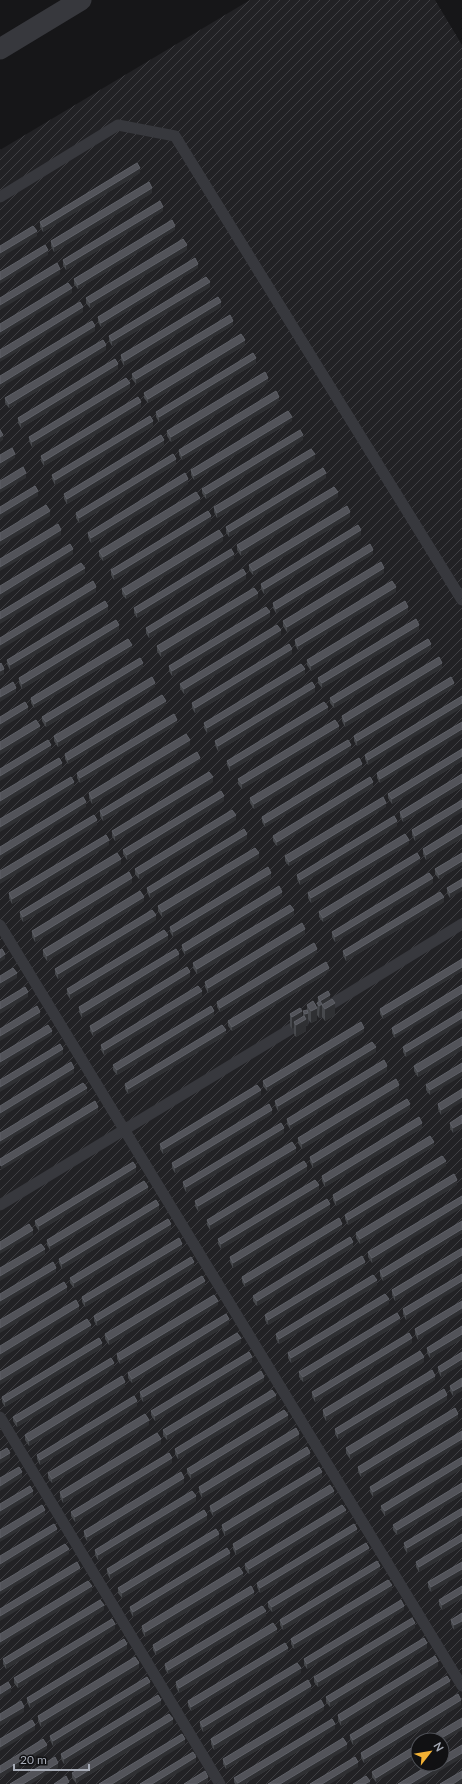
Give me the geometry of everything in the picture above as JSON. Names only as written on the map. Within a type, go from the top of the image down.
[{"type":"street","points":[[0,49],[82,0]]},
{"type":"lane","points":[[0,197],[118,125],[175,136],[462,600]]},
{"type":"lane","points":[[0,1205],[462,924]]},
{"type":"lane","points":[[0,925],[462,1686]]},
{"type":"lane","points":[[0,1417],[220,1784]]},
{"type":"shaded area","points":[[250,0],[435,0],[462,45],[462,1784],[0,1784],[0,150]]},
{"type":"building","points":[[137,163],[140,168],[43,227],[40,222]]},
{"type":"building","points":[[149,182],[152,188],[54,247],[51,241]]},
{"type":"building","points":[[160,201],[163,207],[66,265],[63,260]]},
{"type":"building","points":[[172,220],[175,226],[78,285],[74,279]]},
{"type":"building","points":[[33,226],[37,231],[0,253],[0,246]]},
{"type":"building","points":[[183,239],[187,245],[90,303],[86,298]]},
{"type":"building","points":[[45,245],[48,250],[0,280],[0,272]]},
{"type":"building","points":[[195,258],[198,264],[101,323],[98,317]]},
{"type":"building","points":[[57,263],[60,269],[0,305],[0,298]]},
{"type":"building","points":[[206,277],[210,282],[112,341],[109,336]]},
{"type":"building","points":[[68,283],[72,288],[0,332],[0,324]]},
{"type":"building","points":[[218,297],[221,302],[124,361],[121,355]]},
{"type":"building","points":[[80,302],[83,307],[0,358],[0,350]]},
{"type":"building","points":[[230,315],[233,321],[136,379],[132,374]]},
{"type":"building","points":[[92,321],[95,326],[0,384],[0,376]]},
{"type":"building","points":[[241,334],[245,340],[148,399],[144,393]]},
{"type":"building","points":[[103,340],[106,345],[9,404],[5,398]]},
{"type":"building","points":[[253,353],[256,358],[159,417],[156,412]]},
{"type":"building","points":[[115,359],[118,364],[21,423],[18,418]]},
{"type":"building","points":[[265,372],[268,378],[171,437],[167,431]]},
{"type":"building","points":[[126,378],[130,383],[32,442],[29,437]]},
{"type":"building","points":[[276,391],[279,397],[182,456],[179,450]]},
{"type":"building","points":[[138,397],[141,402],[44,461],[41,456]]},
{"type":"building","points":[[288,411],[292,417],[194,476],[191,470]]},
{"type":"building","points":[[150,416],[153,421],[55,480],[52,475]]},
{"type":"building","points":[[0,430],[3,435],[0,437]]},
{"type":"building","points":[[300,430],[303,435],[206,494],[202,489]]},
{"type":"building","points":[[161,435],[164,440],[67,499],[64,494]]},
{"type":"building","points":[[12,448],[15,454],[0,463],[0,455]]},
{"type":"building","points":[[311,449],[315,454],[217,513],[214,507]]},
{"type":"building","points":[[173,454],[176,459],[79,518],[76,513]]},
{"type":"building","points":[[23,467],[26,473],[0,489],[0,481]]},
{"type":"building","points":[[323,468],[326,473],[229,532],[226,527]]},
{"type":"building","points":[[185,473],[188,479],[91,538],[88,533]]},
{"type":"building","points":[[35,486],[38,491],[0,514],[0,507]]},
{"type":"building","points":[[334,487],[338,492],[241,551],[237,545]]},
{"type":"building","points":[[196,492],[200,498],[103,557],[99,551]]},
{"type":"building","points":[[46,505],[50,511],[0,541],[0,533]]},
{"type":"building","points":[[347,506],[350,512],[253,571],[249,565]]},
{"type":"building","points":[[208,511],[211,516],[114,575],[111,570]]},
{"type":"building","points":[[58,524],[61,530],[0,567],[0,559]]},
{"type":"building","points":[[358,525],[361,530],[264,589],[261,584]]},
{"type":"building","points":[[219,530],[223,536],[126,595],[122,589]]},
{"type":"building","points":[[70,544],[73,549],[0,594],[0,586]]},
{"type":"building","points":[[370,544],[373,550],[276,609],[273,603]]},
{"type":"building","points":[[231,549],[234,554],[137,613],[134,608]]},
{"type":"building","points":[[381,562],[384,568],[287,627],[283,621]]},
{"type":"building","points":[[81,563],[85,568],[0,619],[0,612]]},
{"type":"building","points":[[243,569],[246,574],[149,633],[146,628]]},
{"type":"building","points":[[93,581],[96,587],[0,645],[0,638]]},
{"type":"building","points":[[392,581],[396,587],[298,646],[295,640]]},
{"type":"building","points":[[254,588],[258,593],[161,652],[157,646]]},
{"type":"building","points":[[105,601],[108,606],[10,665],[7,660]]},
{"type":"building","points":[[405,601],[408,607],[311,666],[307,660]]},
{"type":"building","points":[[266,607],[270,612],[172,671],[169,666]]},
{"type":"building","points":[[416,619],[419,625],[322,683],[318,678]]},
{"type":"building","points":[[116,620],[119,625],[22,684],[19,678]]},
{"type":"building","points":[[277,625],[281,630],[184,689],[180,684]]},
{"type":"building","points":[[128,639],[132,645],[34,704],[31,698]]},
{"type":"building","points":[[428,639],[431,644],[334,703],[330,698]]},
{"type":"building","points":[[289,644],[292,649],[195,708],[192,703]]},
{"type":"building","points":[[439,657],[442,663],[345,722],[342,716]]},
{"type":"building","points":[[140,658],[143,663],[46,722],[42,717]]},
{"type":"building","points":[[1,663],[4,669],[0,671],[0,664]]},
{"type":"building","points":[[301,664],[305,669],[207,728],[204,723]]},
{"type":"building","points":[[152,677],[155,683],[58,742],[54,736]]},
{"type":"building","points":[[451,677],[454,683],[357,741],[354,736]]},
{"type":"building","points":[[13,682],[16,688],[0,697],[0,690]]},
{"type":"building","points":[[312,682],[315,687],[218,746],[215,741]]},
{"type":"building","points":[[162,695],[166,701],[68,760],[65,754]]},
{"type":"building","points":[[462,696],[462,703],[368,760],[365,755]]},
{"type":"building","points":[[25,702],[28,707],[0,724],[0,717]]},
{"type":"building","points":[[324,702],[328,707],[230,766],[227,761]]},
{"type":"building","points":[[174,714],[177,720],[80,778],[77,773]]},
{"type":"building","points":[[36,720],[40,726],[0,750],[0,742]]},
{"type":"building","points":[[335,720],[339,726],[242,784],[238,779]]},
{"type":"building","points":[[462,722],[462,729],[380,779],[377,773]]},
{"type":"building","points":[[186,734],[190,740],[92,799],[89,793]]},
{"type":"building","points":[[48,740],[51,745],[0,776],[0,769]]},
{"type":"building","points":[[348,740],[351,745],[254,804],[250,798]]},
{"type":"building","points":[[462,749],[462,756],[392,799],[388,794]]},
{"type":"building","points":[[197,752],[200,758],[103,816],[100,811]]},
{"type":"building","points":[[59,758],[62,763],[0,801],[0,793]]},
{"type":"building","points":[[359,758],[362,764],[265,823],[262,817]]},
{"type":"building","points":[[209,772],[213,777],[115,836],[112,831]]},
{"type":"building","points":[[462,774],[462,782],[403,818],[400,812]]},
{"type":"building","points":[[71,777],[74,782],[0,827],[0,819]]},
{"type":"building","points":[[370,777],[373,782],[277,842],[273,836]]},
{"type":"building","points":[[221,791],[224,796],[127,855],[123,850]]},
{"type":"building","points":[[83,797],[86,802],[0,855],[0,847]]},
{"type":"building","points":[[383,797],[386,803],[289,862],[285,856]]},
{"type":"building","points":[[462,800],[462,807],[415,836],[412,830]]},
{"type":"building","points":[[232,810],[236,815],[139,874],[135,869]]},
{"type":"building","points":[[94,815],[97,820],[0,879],[0,871]]},
{"type":"building","points":[[394,816],[397,821],[300,880],[297,875]]},
{"type":"building","points":[[462,825],[462,833],[426,855],[423,849]]},
{"type":"building","points":[[244,829],[247,834],[150,893],[147,888]]},
{"type":"building","points":[[405,834],[409,840],[311,898],[308,893]]},
{"type":"building","points":[[106,835],[109,840],[12,899],[9,893]]},
{"type":"building","points":[[255,848],[259,853],[162,912],[158,906]]},
{"type":"building","points":[[117,853],[121,859],[23,917],[20,912]]},
{"type":"building","points":[[417,853],[420,858],[323,918],[319,912]]},
{"type":"building","points":[[462,853],[462,861],[439,875],[435,869]]},
{"type":"building","points":[[268,867],[271,873],[173,932],[170,927]]},
{"type":"building","points":[[129,872],[132,878],[35,937],[32,931]]},
{"type":"building","points":[[429,873],[433,878],[335,937],[332,932]]},
{"type":"building","points":[[462,879],[462,886],[450,893],[447,888]]},
{"type":"building","points":[[279,886],[282,892],[185,951],[182,945]]},
{"type":"building","points":[[140,891],[144,897],[47,956],[43,950]]},
{"type":"building","points":[[440,892],[444,897],[346,956],[343,951]]},
{"type":"building","points":[[290,905],[294,910],[197,969],[193,963]]},
{"type":"building","points":[[152,910],[156,915],[58,974],[55,969]]},
{"type":"building","points":[[302,923],[305,929],[208,988],[205,982]]},
{"type":"building","points":[[164,930],[168,935],[70,994],[67,989]]},
{"type":"building","points":[[314,943],[317,949],[220,1008],[217,1002]]},
{"type":"building","points":[[2,949],[5,954],[0,958],[0,950]]},
{"type":"building","points":[[176,949],[179,954],[82,1013],[79,1007]]},
{"type":"building","points":[[462,959],[462,967],[383,1015],[380,1009]]},
{"type":"building","points":[[326,962],[329,968],[232,1027],[228,1021]]},
{"type":"building","points":[[187,967],[190,972],[93,1032],[90,1026]]},
{"type":"building","points":[[13,968],[17,973],[0,983],[0,976]]},
{"type":"building","points":[[462,985],[462,993],[395,1034],[392,1028]]},
{"type":"building","points":[[198,986],[202,991],[104,1050],[101,1045]]},
{"type":"building","points":[[25,987],[28,992],[0,1009],[0,1002]]},
{"type":"building","points":[[328,991],[330,995],[320,1001],[318,997]]},
{"type":"building","points":[[332,999],[335,1003],[325,1009],[322,1005]]},
{"type":"building","points":[[313,1001],[317,1008],[311,1011],[307,1005]]},
{"type":"building","points":[[320,1001],[322,1004],[319,1006],[317,1003]]},
{"type":"building","points":[[37,1006],[40,1012],[0,1036],[0,1029]]},
{"type":"building","points":[[211,1006],[214,1011],[117,1070],[113,1065]]},
{"type":"building","points":[[300,1008],[302,1011],[292,1017],[290,1014]]},
{"type":"building","points":[[307,1010],[308,1013],[305,1014],[303,1011]]},
{"type":"building","points":[[462,1011],[462,1018],[406,1052],[403,1047]]},
{"type":"building","points":[[304,1016],[306,1019],[296,1025],[294,1022]]},
{"type":"building","points":[[361,1022],[364,1028],[267,1087],[263,1081]]},
{"type":"building","points":[[48,1025],[52,1031],[0,1062],[0,1054]]},
{"type":"building","points":[[222,1025],[226,1030],[128,1089],[125,1084]]},
{"type":"building","points":[[462,1037],[462,1045],[418,1072],[414,1066]]},
{"type":"building","points":[[372,1042],[376,1047],[278,1106],[275,1101]]},
{"type":"building","points":[[60,1044],[63,1049],[0,1087],[0,1080]]},
{"type":"building","points":[[384,1060],[387,1066],[290,1125],[287,1119]]},
{"type":"building","points":[[71,1062],[74,1068],[0,1113],[0,1106]]},
{"type":"building","points":[[462,1063],[462,1071],[430,1090],[426,1085]]},
{"type":"building","points":[[396,1079],[399,1085],[302,1144],[298,1138]]},
{"type":"building","points":[[83,1083],[87,1088],[0,1141],[0,1133]]},
{"type":"building","points":[[257,1085],[261,1090],[163,1149],[160,1144]]},
{"type":"building","points":[[462,1089],[462,1097],[441,1110],[438,1104]]},
{"type":"building","points":[[407,1099],[410,1104],[313,1163],[310,1157]]},
{"type":"building","points":[[95,1101],[98,1107],[1,1166],[0,1159]]},
{"type":"building","points":[[269,1104],[272,1110],[175,1168],[172,1163]]},
{"type":"building","points":[[462,1115],[462,1123],[453,1128],[450,1123]]},
{"type":"building","points":[[419,1117],[422,1123],[325,1182],[322,1176]]},
{"type":"building","points":[[281,1123],[284,1128],[186,1187],[183,1182]]},
{"type":"building","points":[[430,1136],[434,1142],[336,1201],[333,1195]]},
{"type":"building","points":[[292,1142],[296,1148],[198,1206],[195,1201]]},
{"type":"building","points":[[442,1156],[446,1161],[348,1220],[345,1215]]},
{"type":"building","points":[[304,1161],[307,1166],[210,1225],[207,1220]]},
{"type":"building","points":[[133,1162],[136,1167],[39,1226],[35,1221]]},
{"type":"building","points":[[454,1174],[457,1180],[360,1239],[356,1233]]},
{"type":"building","points":[[315,1180],[319,1185],[221,1244],[218,1239]]},
{"type":"building","points":[[144,1181],[148,1187],[50,1246],[47,1240]]},
{"type":"building","points":[[462,1196],[462,1203],[372,1258],[368,1252]]},
{"type":"building","points":[[327,1199],[330,1204],[233,1263],[230,1257]]},
{"type":"building","points":[[156,1200],[159,1205],[62,1264],[59,1259]]},
{"type":"building","points":[[339,1218],[342,1224],[245,1283],[242,1277]]},
{"type":"building","points":[[168,1219],[171,1224],[74,1283],[70,1278]]},
{"type":"building","points":[[462,1221],[462,1229],[383,1277],[380,1271]]},
{"type":"building","points":[[29,1224],[33,1230],[0,1250],[0,1242]]},
{"type":"building","points":[[350,1237],[353,1242],[257,1301],[253,1296]]},
{"type":"building","points":[[179,1238],[182,1244],[85,1302],[82,1297]]},
{"type":"building","points":[[41,1244],[45,1249],[0,1276],[0,1268]]},
{"type":"building","points":[[462,1248],[462,1255],[395,1296],[392,1290]]},
{"type":"building","points":[[362,1256],[365,1262],[268,1320],[265,1315]]},
{"type":"building","points":[[191,1257],[194,1262],[97,1321],[94,1316]]},
{"type":"building","points":[[53,1262],[56,1268],[0,1301],[0,1294]]},
{"type":"building","points":[[462,1274],[462,1281],[406,1315],[403,1309]]},
{"type":"building","points":[[373,1275],[377,1280],[279,1339],[276,1334]]},
{"type":"building","points":[[202,1276],[205,1281],[109,1340],[105,1334]]},
{"type":"building","points":[[64,1282],[67,1287],[0,1328],[0,1320]]},
{"type":"building","points":[[385,1294],[389,1299],[291,1358],[288,1353]]},
{"type":"building","points":[[214,1295],[218,1301],[120,1360],[117,1354]]},
{"type":"building","points":[[76,1300],[79,1306],[0,1354],[0,1346]]},
{"type":"building","points":[[462,1301],[462,1308],[418,1335],[415,1329]]},
{"type":"building","points":[[397,1313],[400,1318],[303,1377],[299,1372]]},
{"type":"building","points":[[226,1314],[229,1319],[132,1379],[128,1373]]},
{"type":"building","points":[[87,1319],[91,1325],[0,1380],[0,1372]]},
{"type":"building","points":[[462,1326],[462,1334],[430,1353],[427,1348]]},
{"type":"building","points":[[237,1333],[241,1338],[143,1397],[140,1392]]},
{"type":"building","points":[[409,1333],[412,1338],[315,1397],[312,1392]]},
{"type":"building","points":[[99,1338],[102,1343],[5,1402],[2,1397]]},
{"type":"building","points":[[420,1351],[424,1357],[326,1416],[323,1410]]},
{"type":"building","points":[[249,1352],[252,1357],[155,1416],[151,1411]]},
{"type":"building","points":[[462,1352],[462,1359],[441,1372],[438,1367]]},
{"type":"building","points":[[111,1358],[114,1363],[17,1422],[13,1417]]},
{"type":"building","points":[[432,1370],[435,1376],[338,1434],[335,1429]]},
{"type":"building","points":[[261,1371],[264,1377],[167,1435],[163,1430]]},
{"type":"building","points":[[122,1376],[125,1382],[29,1441],[25,1435]]},
{"type":"building","points":[[462,1378],[462,1386],[453,1391],[450,1386]]},
{"type":"building","points":[[444,1389],[447,1395],[350,1454],[346,1448]]},
{"type":"building","points":[[272,1390],[276,1395],[178,1454],[175,1449]]},
{"type":"building","points":[[134,1396],[137,1401],[40,1460],[37,1455]]},
{"type":"building","points":[[455,1408],[458,1414],[361,1473],[358,1467]]},
{"type":"building","points":[[284,1410],[288,1415],[191,1474],[187,1469]]},
{"type":"building","points":[[145,1414],[149,1420],[52,1479],[48,1473]]},
{"type":"building","points":[[296,1428],[299,1434],[202,1493],[199,1487]]},
{"type":"building","points":[[462,1431],[462,1439],[373,1492],[370,1487]]},
{"type":"building","points":[[157,1433],[161,1439],[63,1498],[60,1492]]},
{"type":"building","points":[[307,1447],[310,1453],[213,1512],[210,1506]]},
{"type":"building","points":[[7,1448],[10,1453],[0,1459],[0,1452]]},
{"type":"building","points":[[169,1453],[172,1458],[75,1517],[71,1512]]},
{"type":"building","points":[[462,1457],[462,1464],[385,1511],[381,1506]]},
{"type":"building","points":[[19,1467],[22,1472],[0,1486],[0,1478]]},
{"type":"building","points":[[319,1467],[322,1472],[225,1531],[222,1525]]},
{"type":"building","points":[[181,1472],[184,1478],[87,1537],[84,1531]]},
{"type":"building","points":[[462,1483],[462,1491],[397,1530],[393,1525]]},
{"type":"building","points":[[330,1485],[334,1491],[236,1550],[233,1544]]},
{"type":"building","points":[[30,1486],[33,1491],[0,1511],[0,1504]]},
{"type":"building","points":[[192,1491],[196,1496],[98,1555],[95,1550]]},
{"type":"building","points":[[42,1505],[45,1510],[0,1538],[0,1530]]},
{"type":"building","points":[[342,1505],[346,1510],[249,1569],[245,1564]]},
{"type":"building","points":[[462,1508],[462,1515],[407,1548],[404,1543]]},
{"type":"building","points":[[204,1510],[207,1515],[110,1574],[107,1569]]},
{"type":"building","points":[[54,1524],[57,1529],[0,1564],[0,1556]]},
{"type":"building","points":[[354,1524],[357,1529],[260,1588],[257,1583]]},
{"type":"building","points":[[216,1529],[219,1534],[122,1593],[118,1588]]},
{"type":"building","points":[[462,1534],[462,1541],[419,1567],[416,1562]]},
{"type":"building","points":[[366,1543],[369,1548],[272,1607],[268,1602]]},
{"type":"building","points":[[65,1544],[69,1549],[0,1591],[0,1583]]},
{"type":"building","points":[[227,1548],[230,1553],[133,1612],[130,1607]]},
{"type":"building","points":[[377,1561],[380,1566],[283,1625],[280,1620]]},
{"type":"building","points":[[77,1562],[80,1568],[0,1616],[0,1609]]},
{"type":"building","points":[[462,1562],[462,1569],[431,1587],[428,1582]]},
{"type":"building","points":[[239,1567],[243,1573],[145,1632],[142,1626]]},
{"type":"building","points":[[388,1580],[392,1585],[294,1644],[291,1639]]},
{"type":"building","points":[[88,1581],[92,1586],[0,1642],[0,1634]]},
{"type":"building","points":[[251,1586],[254,1592],[156,1651],[153,1645]]},
{"type":"building","points":[[462,1586],[462,1593],[442,1605],[439,1600]]},
{"type":"building","points":[[100,1600],[104,1605],[6,1664],[3,1659]]},
{"type":"building","points":[[401,1600],[404,1606],[307,1664],[304,1659]]},
{"type":"building","points":[[262,1606],[266,1611],[168,1670],[165,1664]]},
{"type":"building","points":[[462,1613],[462,1621],[454,1625],[451,1620]]},
{"type":"building","points":[[412,1618],[415,1623],[318,1682],[314,1677]]},
{"type":"building","points":[[112,1619],[115,1624],[18,1683],[14,1678]]},
{"type":"building","points":[[273,1623],[277,1629],[179,1688],[176,1682]]},
{"type":"building","points":[[424,1638],[427,1643],[330,1702],[326,1697]]},
{"type":"building","points":[[124,1639],[127,1644],[30,1703],[27,1698]]},
{"type":"building","points":[[285,1643],[288,1648],[191,1707],[188,1701]]},
{"type":"building","points":[[435,1656],[438,1661],[341,1721],[338,1715]]},
{"type":"building","points":[[135,1657],[139,1663],[41,1722],[38,1716]]},
{"type":"building","points":[[297,1663],[301,1668],[203,1727],[200,1722]]},
{"type":"building","points":[[447,1676],[450,1681],[353,1740],[350,1735]]},
{"type":"building","points":[[147,1677],[150,1682],[53,1741],[50,1736]]},
{"type":"building","points":[[308,1680],[311,1686],[214,1745],[211,1739]]},
{"type":"building","points":[[8,1682],[11,1687],[0,1694],[0,1687]]},
{"type":"building","points":[[458,1694],[461,1700],[364,1759],[361,1753]]},
{"type":"building","points":[[158,1695],[161,1700],[64,1759],[61,1754]]},
{"type":"building","points":[[321,1700],[324,1706],[226,1765],[223,1759]]},
{"type":"building","points":[[21,1701],[24,1707],[0,1721],[0,1714]]},
{"type":"building","points":[[169,1714],[173,1719],[76,1778],[72,1773]]},
{"type":"building","points":[[462,1718],[462,1726],[450,1733],[438,1732]]},
{"type":"building","points":[[332,1719],[335,1724],[238,1783],[234,1778]]},
{"type":"building","points":[[32,1720],[35,1725],[0,1747],[0,1739]]},
{"type":"building","points":[[182,1734],[185,1739],[112,1784],[99,1784]]},
{"type":"building","points":[[343,1738],[347,1744],[280,1784],[268,1784]]},
{"type":"building","points":[[43,1739],[47,1745],[0,1773],[0,1766]]},
{"type":"building","points":[[462,1745],[462,1753],[450,1760],[450,1752]]},
{"type":"building","points":[[410,1749],[410,1757],[376,1778],[372,1772]]},
{"type":"building","points":[[193,1752],[196,1757],[152,1784],[140,1784]]},
{"type":"building","points":[[55,1757],[58,1763],[23,1784],[10,1784]]},
{"type":"building","points":[[355,1757],[358,1762],[322,1784],[310,1784]]},
{"type":"building","points":[[205,1771],[208,1777],[196,1784],[184,1784]]},
{"type":"building","points":[[462,1771],[462,1778],[453,1784],[440,1784]]},
{"type":"building","points":[[418,1772],[430,1772],[410,1784],[398,1784]]},
{"type":"building","points":[[66,1776],[69,1782],[66,1784],[54,1784]]},
{"type":"building","points":[[366,1776],[370,1781],[365,1784],[353,1784]]}]
